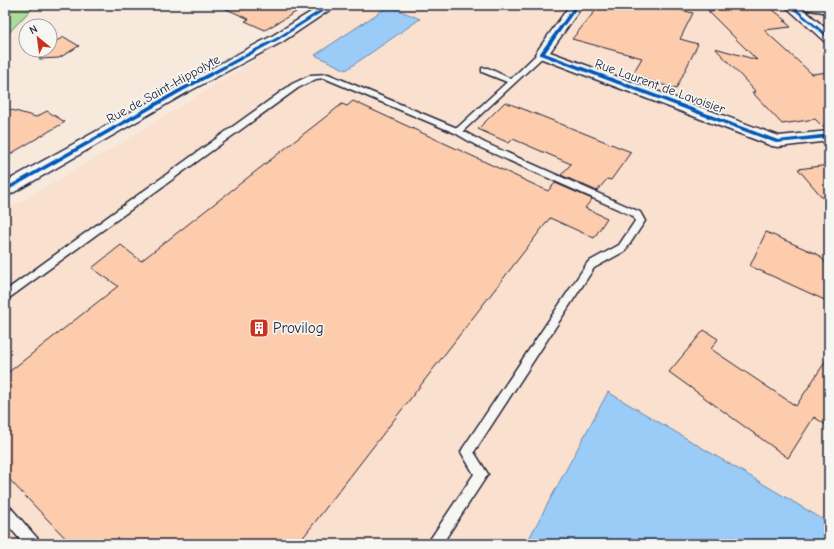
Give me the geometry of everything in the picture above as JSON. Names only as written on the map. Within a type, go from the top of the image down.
[{"type":"street","name":"Rue de Saint-Hippolyte","points":[[5,190],[181,90],[277,39],[331,5]]},
{"type":"street","points":[[542,54],[578,5]]},
{"type":"street","points":[[790,5],[829,38]]},
{"type":"street","points":[[800,5],[829,9]]},
{"type":"street","name":"Rue Laurent de Lavoisier","points":[[542,54],[778,142],[829,136]]},
{"type":"lane","points":[[458,131],[542,54]]},
{"type":"lane","points":[[485,70],[512,82]]},
{"type":"lane","points":[[5,297],[294,86],[314,77],[325,76],[458,131],[482,145],[637,214],[640,221],[622,248],[591,265],[467,452],[482,474],[434,544]]},
{"type":"lane","points":[[5,512],[33,544]]},
{"type":"shaded area","points":[[343,5],[829,5],[829,544],[5,544],[5,211],[123,142]]},
{"type":"green space","points":[[5,5],[35,5],[23,18],[18,18],[18,23],[5,37]]},
{"type":"water","points":[[389,6],[420,19],[346,70],[315,55]]},
{"type":"water","points":[[608,392],[829,523],[829,544],[526,544]]},
{"type":"building","points":[[217,5],[308,5],[265,30],[245,21],[249,19]]},
{"type":"building","points":[[600,5],[660,5],[693,13],[680,39],[698,44],[676,89],[632,75],[642,58],[572,39]]},
{"type":"building","points":[[767,5],[787,21],[784,21],[791,27],[764,30],[812,74],[829,72],[829,130],[826,130],[815,119],[782,124],[752,92],[756,92],[715,48],[757,60],[708,11]]},
{"type":"building","points":[[64,37],[79,46],[59,58],[39,59],[58,58],[58,40]]},
{"type":"building","name":"Provilog","points":[[353,101],[548,191],[555,183],[592,199],[585,208],[607,218],[594,238],[550,218],[298,544],[71,544],[5,475],[5,375],[118,286],[92,268],[121,245],[141,261],[342,104],[347,106]]},
{"type":"building","points":[[505,102],[631,152],[611,180],[607,179],[597,191],[561,175],[571,164],[513,139],[509,143],[478,129]]},
{"type":"building","points":[[5,108],[36,117],[47,111],[65,122],[5,157]]},
{"type":"building","points":[[829,165],[829,205],[798,169]]},
{"type":"building","points":[[766,232],[819,255],[829,267],[829,302],[750,266]]},
{"type":"building","points":[[704,330],[718,339],[711,349],[796,406],[829,356],[829,427],[814,417],[788,458],[669,372]]},
{"type":"cycle path","points":[[5,190],[181,90],[277,39],[331,5]]},
{"type":"cycle path","points":[[577,5],[542,54],[778,142],[829,136]]},
{"type":"cycle path","points":[[790,5],[829,38]]},
{"type":"place","name":"Provilog","points":[[259,328]]}]
